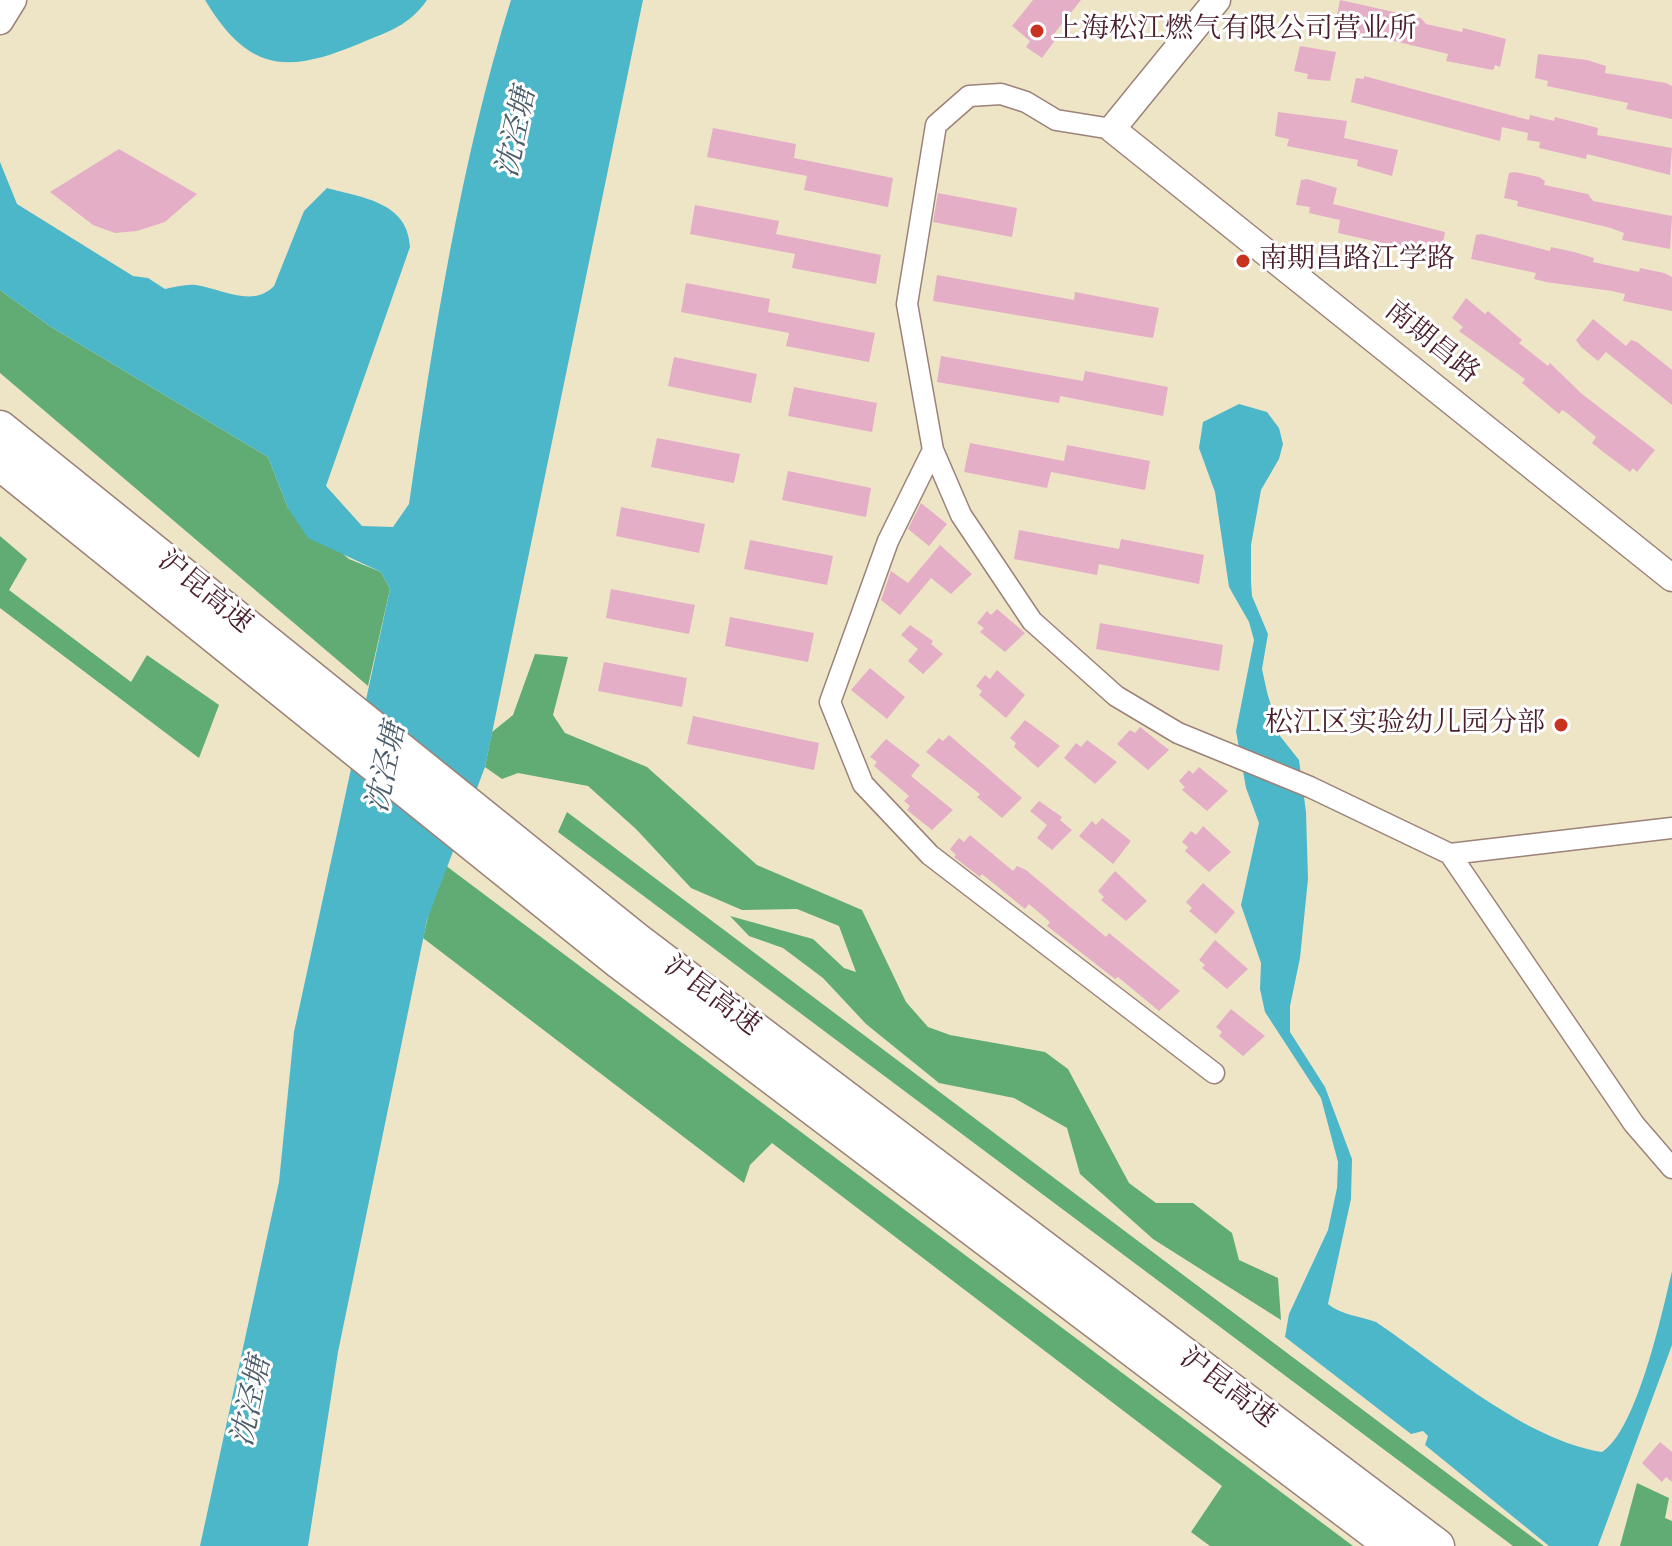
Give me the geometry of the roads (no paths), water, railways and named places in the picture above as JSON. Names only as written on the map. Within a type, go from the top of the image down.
[{"type":"highway","name":"沪昆高速","points":[[0,428],[532,874],[620,962],[1393,1546]]},
{"type":"highway","name":"沪昆高速","points":[[0,463],[532,874],[698,987],[1437,1546]]},
{"type":"main road","points":[[0,21],[13,0]]},
{"type":"main road","points":[[1112,129],[1217,0]]},
{"type":"main road","name":"南期昌路","points":[[1112,129],[1672,578]]},
{"type":"street","points":[[1112,129],[1056,120],[1026,102],[1001,94],[969,96],[936,125],[907,304],[933,450],[961,515],[1032,621],[1116,696],[1178,733],[1310,787],[1450,854],[1634,1124],[1672,1168]]},
{"type":"street","points":[[933,450],[888,541],[830,702],[863,784],[930,855],[1214,1073]]},
{"type":"street","points":[[1450,854],[1672,828]]},
{"type":"water","points":[[205,0],[427,0],[406,22],[389,31],[335,53],[291,62],[254,54],[221,24]]},
{"type":"water","name":"沈泾塘","points":[[511,0],[643,0],[485,767],[427,920],[338,1352],[308,1546],[200,1546],[279,1182],[294,1032],[390,589],[381,572],[308,538],[288,508],[268,457],[51,327],[0,290],[0,162],[17,204],[133,276],[148,278],[165,289],[192,285],[247,296],[265,292],[274,286],[304,211],[327,188],[369,199],[392,211],[407,232],[410,247],[326,486],[362,526],[393,527],[409,504],[450,250],[477,124]]},
{"type":"water","points":[[1239,404],[1267,412],[1279,428],[1283,444],[1279,459],[1261,490],[1251,545],[1251,581],[1252,596],[1268,634],[1262,669],[1267,692],[1280,736],[1299,760],[1306,812],[1308,879],[1300,958],[1290,1006],[1290,1032],[1325,1087],[1352,1159],[1351,1199],[1328,1304],[1345,1313],[1376,1322],[1484,1399],[1543,1433],[1602,1452],[1615,1440],[1637,1396],[1655,1341],[1672,1271],[1672,1345],[1598,1546],[1549,1546],[1425,1445],[1428,1436],[1423,1431],[1411,1434],[1285,1337],[1289,1314],[1328,1230],[1337,1188],[1338,1162],[1321,1098],[1265,1012],[1260,989],[1261,963],[1241,905],[1259,823],[1246,788],[1236,731],[1254,640],[1249,622],[1229,587],[1215,492],[1199,448],[1203,422]]},
{"type":"place","name":"上海松江燃气有限公司营业所","points":[[1037,31]]},
{"type":"place","name":"南期昌路江学路","points":[[1243,261]]},
{"type":"place","name":"松江区实验幼儿园分部","points":[[1561,725]]}]
